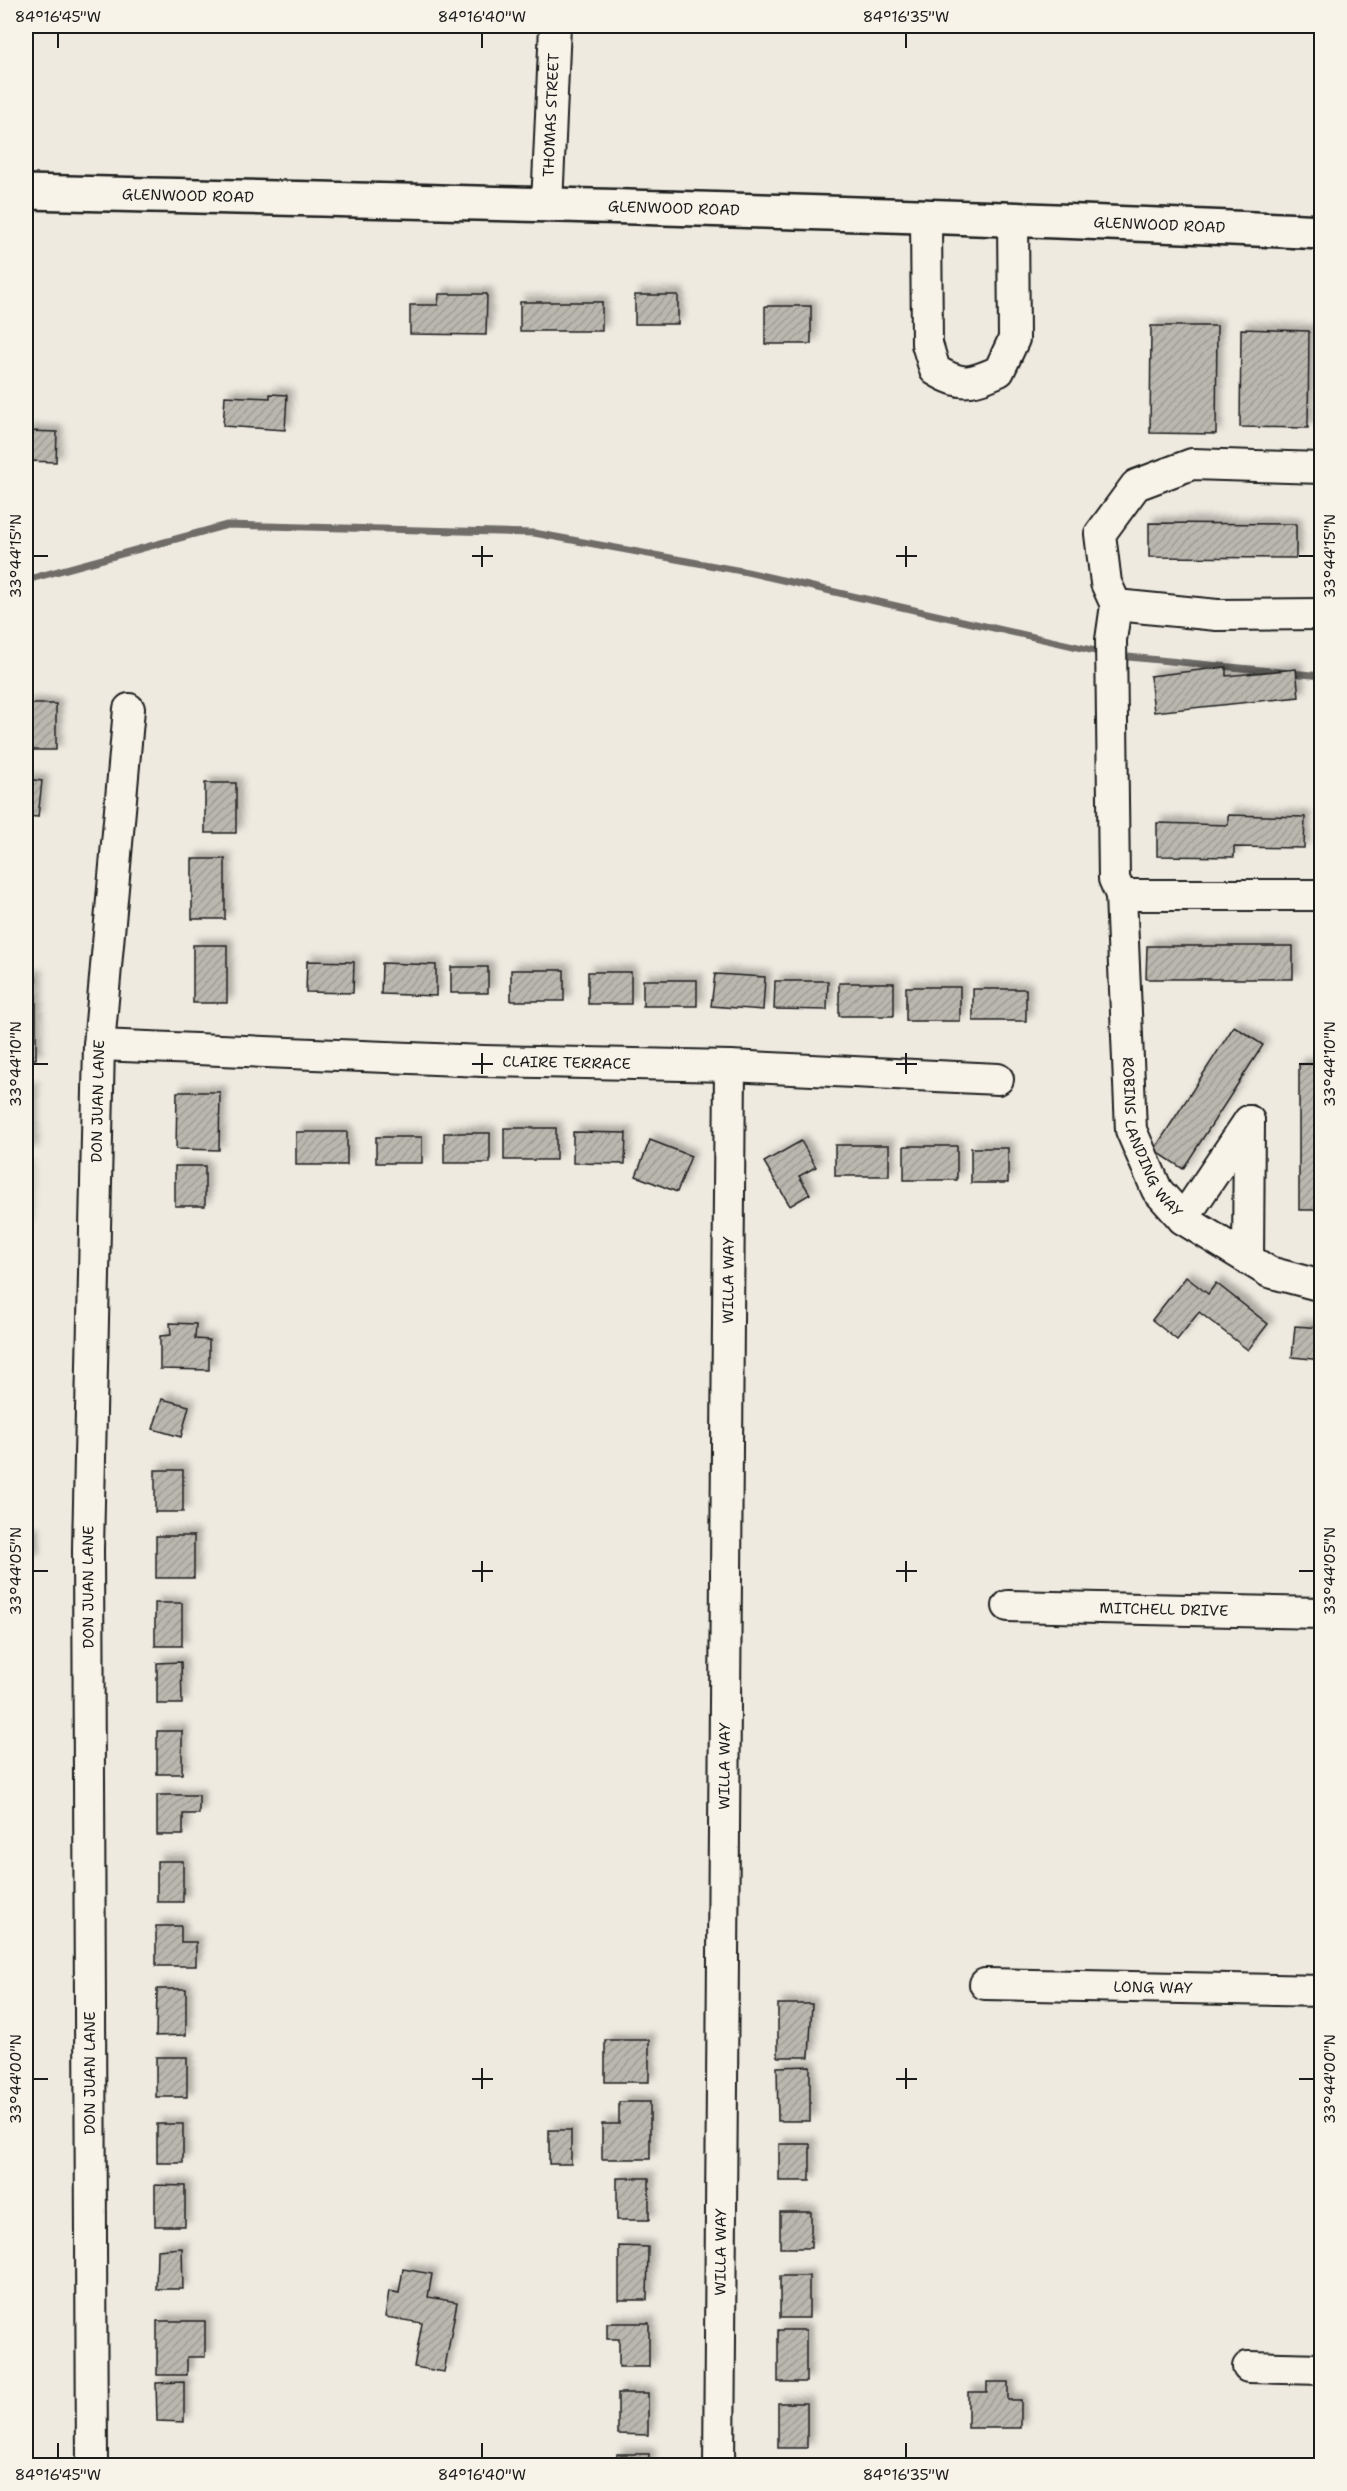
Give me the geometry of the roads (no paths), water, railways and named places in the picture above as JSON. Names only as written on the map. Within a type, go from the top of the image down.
[{"type":"main road","name":"GLENWOOD ROAD","points":[[26,192],[547,204],[1013,219],[1322,232]]},
{"type":"street","name":"THOMAS STREET","points":[[547,204],[555,26]]},
{"type":"street","points":[[926,216],[927,344],[935,370],[950,380],[973,383],[999,371],[1014,339],[1013,219]]},
{"type":"street","points":[[1322,468],[1192,464],[1136,485],[1100,534],[1106,583],[1116,605],[1217,615],[1322,614]]},
{"type":"street","name":"ROBINS LANDING WAY","points":[[1116,605],[1111,640],[1114,879],[1121,896],[1131,1130],[1157,1190],[1183,1219],[1269,1272],[1322,1286]]},
{"type":"street","name":"DON JUAN LANE","points":[[92,2466],[88,1549],[99,1045],[129,710]]},
{"type":"street","points":[[1121,896],[1322,894]]},
{"type":"street","name":"CLAIRE TERRACE","points":[[99,1045],[483,1061],[730,1066],[998,1079]]},
{"type":"street","name":"WILLA WAY","points":[[719,2466],[730,1066]]},
{"type":"street","points":[[1183,1219],[1249,1121],[1248,1259]]},
{"type":"street","name":"MITCHELL DRIVE","points":[[1008,1606],[1322,1612]]},
{"type":"street","name":"LONG WAY","points":[[985,1984],[1322,1991]]},
{"type":"street","points":[[1248,2367],[1322,2369]]},
{"type":"waterway","points":[[26,580],[227,525],[534,533],[747,572],[1104,653]]},
{"type":"waterway","points":[[1118,656],[1322,676]]}]
